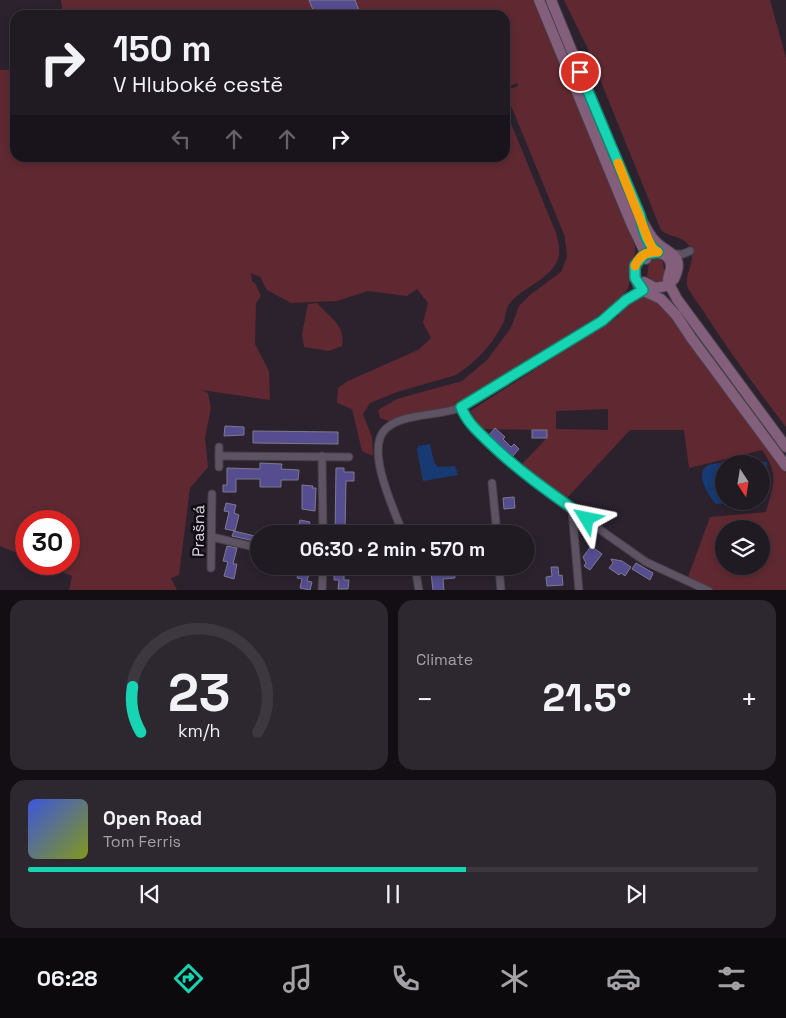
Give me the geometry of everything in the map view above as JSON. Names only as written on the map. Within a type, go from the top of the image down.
[{"type":"main road","points":[[539,0],[631,223],[641,257],[646,261],[642,267],[641,275],[644,282],[650,288]]},
{"type":"main road","points":[[550,0],[650,243],[668,258],[670,265],[668,278],[673,278]]},
{"type":"main road","points":[[640,215],[655,242],[682,253],[673,278],[688,315],[786,447]]},
{"type":"main road","points":[[660,253],[641,257],[634,270],[635,278],[650,288],[665,293],[676,315],[692,339],[786,466]]},
{"type":"main road","points":[[650,288],[673,278]]},
{"type":"street","points":[[660,253],[682,253]]},
{"type":"street","points":[[626,300],[635,278]]},
{"type":"street","points":[[400,525],[380,466],[380,443],[383,432],[402,420],[461,407],[602,321],[626,300],[650,288]]},
{"type":"street","points":[[461,407],[472,427],[515,466],[555,498],[646,562],[708,590]]},
{"type":"street","points":[[219,447],[219,467]]},
{"type":"street","points":[[219,456],[349,457]]},
{"type":"street","points":[[322,456],[323,525]]},
{"type":"street","points":[[492,483],[495,525]]},
{"type":"street","name":"Prašná","points":[[212,494],[212,568]]},
{"type":"street","points":[[572,509],[579,590]]},
{"type":"street","points":[[212,537],[250,546]]},
{"type":"street","points":[[322,590],[323,575]]},
{"type":"street","points":[[416,575],[419,590]]},
{"type":"street","points":[[500,575],[501,590]]},
{"type":"shaded area","points":[[61,0],[533,0],[635,246],[635,255],[627,290],[617,301],[573,334],[516,371],[467,399],[452,406],[389,421],[380,418],[378,410],[397,399],[462,381],[487,360],[511,328],[519,306],[530,295],[561,272],[567,257],[565,237],[510,103],[510,89],[518,86],[517,83],[510,86],[510,10],[62,10]]},
{"type":"shaded area","points":[[564,0],[770,0],[786,58],[786,427],[732,354],[689,290],[687,279],[692,258],[690,247],[684,240],[661,230],[587,47]]},
{"type":"shaded area","points":[[0,70],[10,70],[10,162],[510,162],[510,121],[556,233],[559,249],[558,259],[543,278],[522,292],[510,303],[504,321],[495,337],[484,351],[463,370],[456,375],[397,392],[370,403],[363,414],[372,437],[373,456],[362,451],[352,409],[337,403],[338,388],[348,381],[418,350],[431,338],[423,323],[428,303],[417,289],[407,296],[368,291],[337,301],[291,303],[267,290],[260,277],[251,273],[252,281],[255,283],[261,296],[256,303],[255,344],[269,371],[270,400],[202,390],[208,393],[211,408],[205,438],[208,467],[190,488],[179,575],[171,578],[177,590],[69,590],[72,576],[70,575],[80,575],[80,510],[15,510],[15,552],[0,546]]},
{"type":"shaded area","points":[[650,257],[658,258],[663,262],[665,281],[655,282],[647,276]]},
{"type":"shaded area","points":[[641,294],[653,297],[666,308],[695,352],[786,473],[786,590],[714,590],[688,577],[710,517],[766,512],[767,510],[770,510],[773,473],[770,455],[765,455],[762,450],[742,455],[715,455],[715,462],[689,468],[684,430],[630,430],[566,499],[521,465],[547,438],[547,430],[482,429],[470,411],[620,315],[612,315]],"holes":[[[608,409],[608,430],[556,429],[556,411]]]},
{"type":"shaded area","points":[[317,303],[339,327],[343,339],[342,346],[329,351],[304,347],[302,334],[308,304]]},
{"type":"water","points":[[430,444],[434,462],[438,467],[455,466],[458,475],[423,481],[417,450],[418,446]]},
{"type":"water","points":[[714,464],[715,503],[702,479],[703,470],[707,466]]},
{"type":"building","points":[[309,0],[355,0],[359,10],[313,10]]},
{"type":"building","points":[[225,426],[244,427],[244,435],[224,436]]},
{"type":"building","points":[[495,428],[505,437],[503,439],[511,447],[514,444],[519,449],[512,457],[489,435]]},
{"type":"building","points":[[532,430],[547,430],[547,438],[532,438]]},
{"type":"building","points":[[253,431],[338,432],[338,444],[253,443]]},
{"type":"building","points":[[260,463],[282,464],[281,469],[299,470],[298,480],[281,480],[281,487],[260,487],[260,479],[236,479],[236,492],[223,492],[223,485],[227,485],[227,468],[260,469]]},
{"type":"building","points":[[336,468],[344,468],[344,472],[354,472],[354,481],[346,481],[345,525],[335,525]]},
{"type":"building","points":[[302,485],[316,488],[315,511],[302,509]]},
{"type":"building","points":[[514,497],[515,508],[504,509],[503,498]]},
{"type":"building","points":[[226,503],[236,505],[234,513],[239,515],[235,531],[225,529],[229,512],[224,511]]},
{"type":"building","points":[[300,520],[310,522],[309,525],[299,525]]},
{"type":"building","points":[[234,531],[250,535],[250,540],[232,536]]},
{"type":"building","points":[[227,546],[237,548],[233,564],[237,564],[234,579],[224,576],[228,562],[223,561]]},
{"type":"building","points":[[591,546],[602,554],[590,570],[584,566],[586,563],[583,557]]},
{"type":"building","points":[[611,559],[622,561],[631,567],[625,576],[621,573],[619,575],[609,568],[613,563]]},
{"type":"building","points":[[636,563],[653,573],[650,580],[632,569]]},
{"type":"building","points":[[551,567],[558,567],[559,576],[562,575],[563,585],[547,586],[546,577],[552,576]]},
{"type":"building","points":[[298,575],[309,575],[307,581],[312,582],[310,590],[300,588],[302,579],[297,578]]},
{"type":"building","points":[[334,575],[344,575],[344,580],[349,580],[348,589],[338,589],[339,580],[334,580]]},
{"type":"building","points":[[431,575],[455,575],[455,578],[443,579],[444,590],[433,590]]},
{"type":"slow traffic","points":[[618,163],[648,239],[653,249],[658,252],[645,254],[638,260],[635,266]]},
{"type":"route","points":[[580,72],[640,215],[648,239],[653,249],[658,252],[645,254],[635,265],[635,278],[643,290],[626,300],[602,321],[461,407],[472,427],[515,466],[555,498],[587,519]]}]
